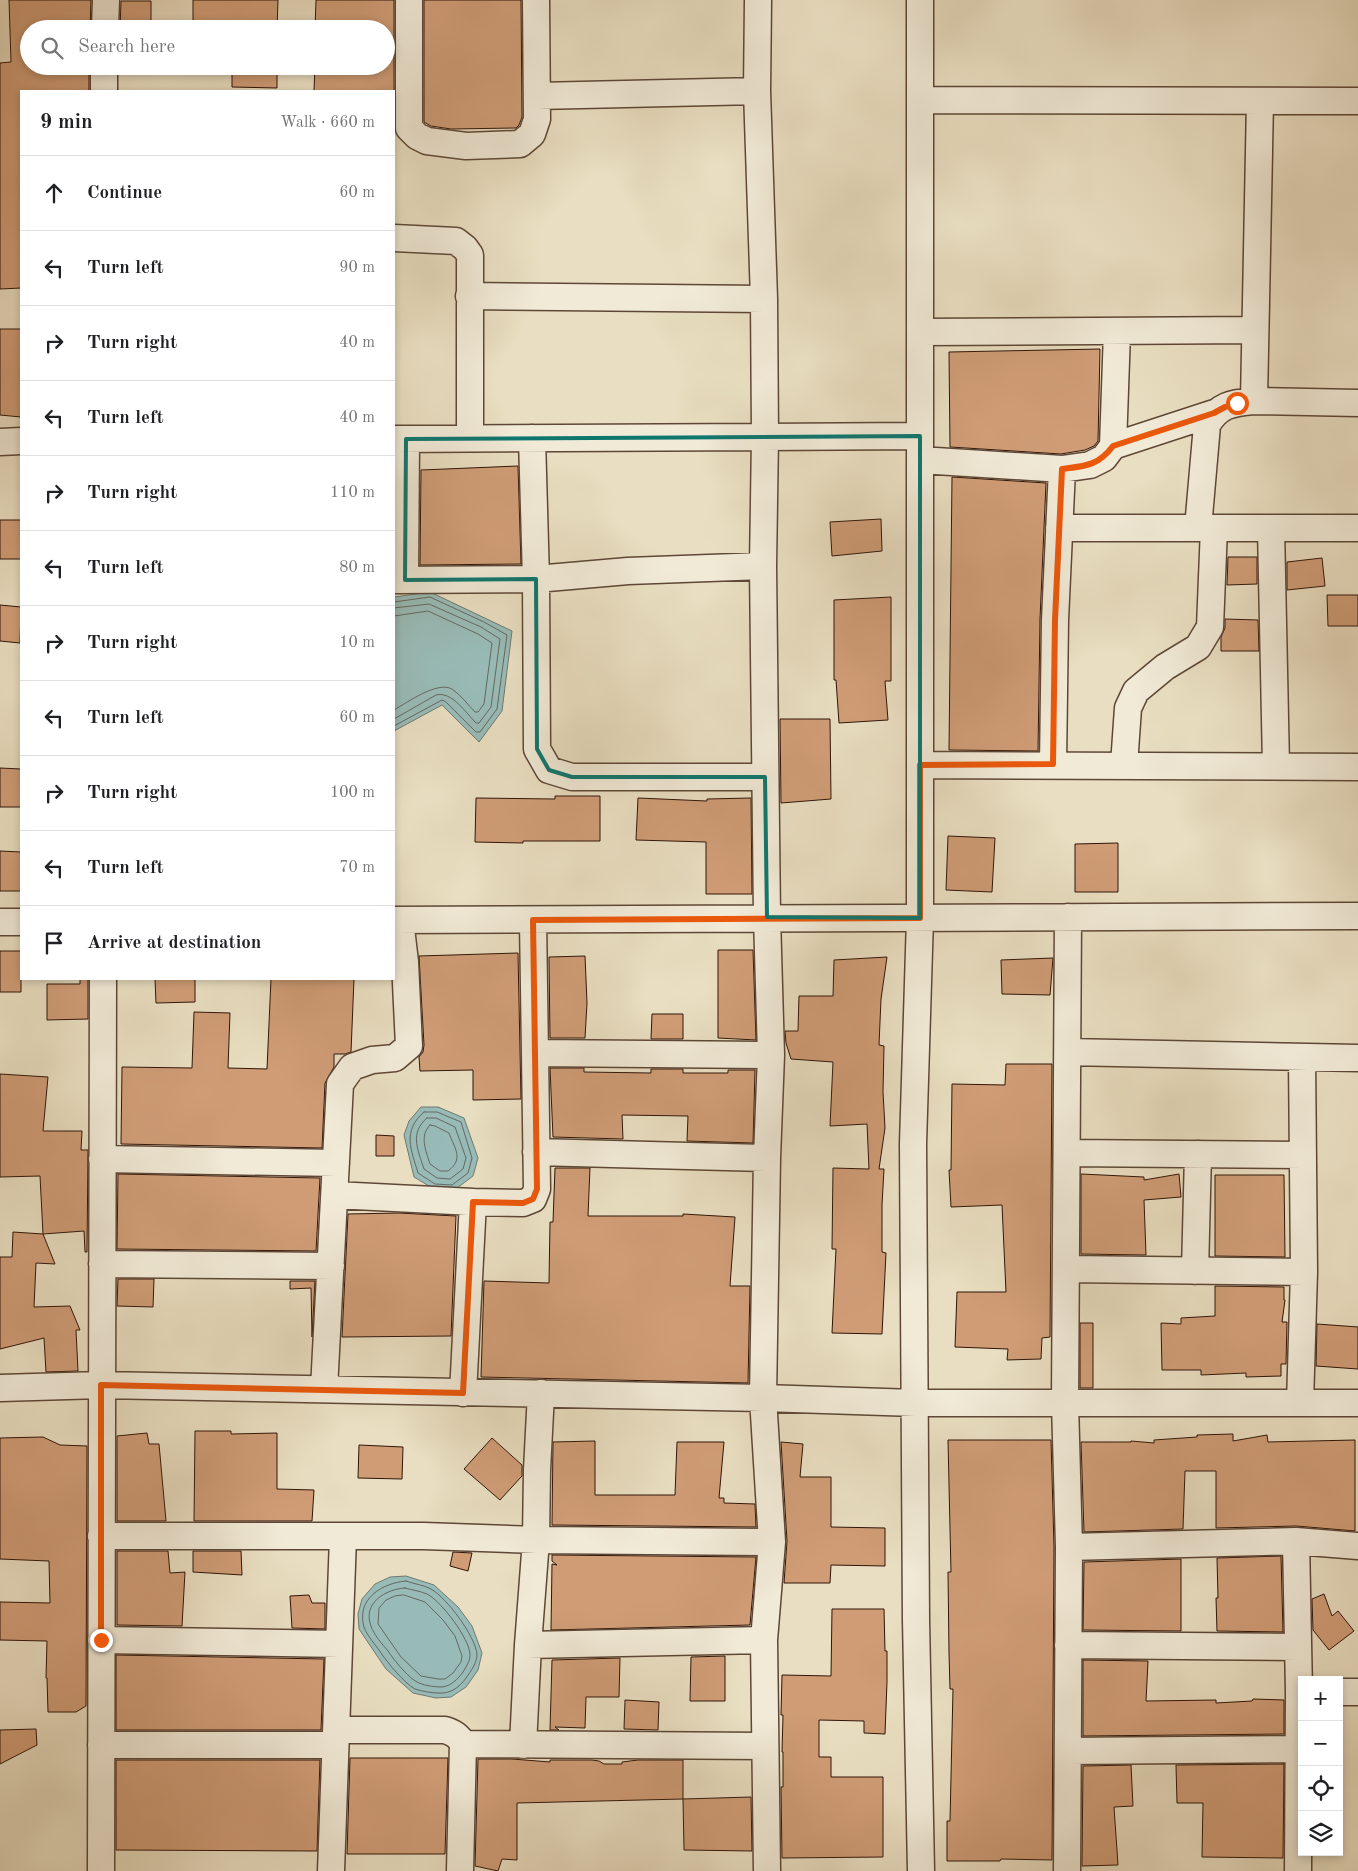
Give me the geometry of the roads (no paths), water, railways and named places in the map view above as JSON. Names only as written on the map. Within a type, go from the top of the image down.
[{"type":"street","points":[[105,20],[106,0]]},
{"type":"street","points":[[409,0],[401,96],[409,128],[417,136],[427,141],[466,146],[520,144],[532,134],[537,119],[536,0]]},
{"type":"street","points":[[758,0],[757,92],[764,299],[765,436],[763,566],[765,777],[771,1055],[767,1158],[763,1398],[772,1542],[764,1640],[767,1871]]},
{"type":"street","points":[[920,0],[920,918],[913,1144],[916,1630],[921,1871]]},
{"type":"street","points":[[104,75],[104,90]]},
{"type":"street","points":[[537,96],[757,92]]},
{"type":"street","points":[[920,100],[1358,101]]},
{"type":"street","points":[[1254,401],[1260,100]]},
{"type":"street","points":[[395,238],[456,241],[466,248],[470,255],[470,437]]},
{"type":"street","points":[[469,296],[764,299]]},
{"type":"street","points":[[920,332],[1256,330]]},
{"type":"street","points":[[763,566],[628,571],[536,579],[399,580],[400,439],[765,436],[920,448],[1062,469],[1090,465],[1104,458],[1113,446],[1117,332]]},
{"type":"street","points":[[1113,446],[1214,413],[1237,403],[1254,401],[1358,403]]},
{"type":"street","points":[[1124,765],[1128,708],[1136,691],[1164,667],[1198,647],[1210,627],[1206,528],[1207,426],[1214,413]]},
{"type":"street","points":[[532,438],[536,579],[537,749],[549,770],[572,777],[765,777]]},
{"type":"street","points":[[0,442],[20,441]]},
{"type":"street","points":[[1053,764],[1055,620],[1062,469]]},
{"type":"street","points":[[1059,528],[1358,528]]},
{"type":"street","points":[[1272,528],[1276,766]]},
{"type":"street","points":[[920,765],[1358,766]]},
{"type":"street","points":[[324,1389],[340,1084],[352,1067],[372,1060],[395,1058],[409,1046],[405,962],[397,920],[1358,916]]},
{"type":"street","points":[[1067,1871],[1069,1547],[1065,1404],[1068,917]]},
{"type":"street","points":[[335,1195],[473,1202],[523,1203],[533,1199],[537,1189],[533,920]]},
{"type":"street","points":[[0,922],[20,922]]},
{"type":"street","points":[[101,1871],[103,980]]},
{"type":"street","points":[[1068,1052],[1358,1058]]},
{"type":"street","points":[[535,1053],[771,1055]]},
{"type":"street","points":[[1300,1403],[1304,1272],[1302,1057]]},
{"type":"street","points":[[536,1152],[767,1158]]},
{"type":"street","points":[[1067,1153],[1303,1156]]},
{"type":"street","points":[[1195,1271],[1198,1154]]},
{"type":"street","points":[[102,1158],[336,1163]]},
{"type":"street","points":[[463,1393],[473,1202]]},
{"type":"street","points":[[102,1264],[331,1266]]},
{"type":"street","points":[[1067,1269],[1304,1272]]},
{"type":"street","points":[[0,1388],[101,1385],[1065,1404],[1358,1403]]},
{"type":"street","points":[[523,1745],[536,1540],[541,1393]]},
{"type":"street","points":[[101,1536],[424,1536],[536,1540],[772,1542]]},
{"type":"street","points":[[330,1871],[343,1537]]},
{"type":"street","points":[[1069,1547],[1296,1541],[1358,1546]]},
{"type":"street","points":[[1296,1541],[1300,1676]]},
{"type":"street","points":[[101,1640],[339,1644]]},
{"type":"street","points":[[528,1645],[764,1640]]},
{"type":"street","points":[[1068,1645],[1298,1646]]},
{"type":"street","points":[[1343,1692],[1358,1692]]},
{"type":"street","points":[[101,1745],[336,1738],[445,1730],[455,1734],[463,1744],[460,1871]]},
{"type":"street","points":[[463,1744],[765,1746]]},
{"type":"street","points":[[1068,1750],[1298,1749]]},
{"type":"street","points":[[1298,1871],[1299,1766]]},
{"type":"water","points":[[430,592],[512,631],[502,711],[479,742],[442,705],[395,730],[395,597]]},
{"type":"water","points":[[421,1107],[438,1107],[464,1118],[478,1158],[473,1176],[453,1191],[434,1189],[414,1177],[404,1135],[409,1121]]},
{"type":"water","points":[[406,1576],[434,1585],[458,1607],[472,1626],[482,1653],[478,1670],[466,1687],[451,1697],[436,1698],[413,1693],[386,1669],[359,1629],[358,1614],[362,1599],[375,1584],[390,1577]]}]
